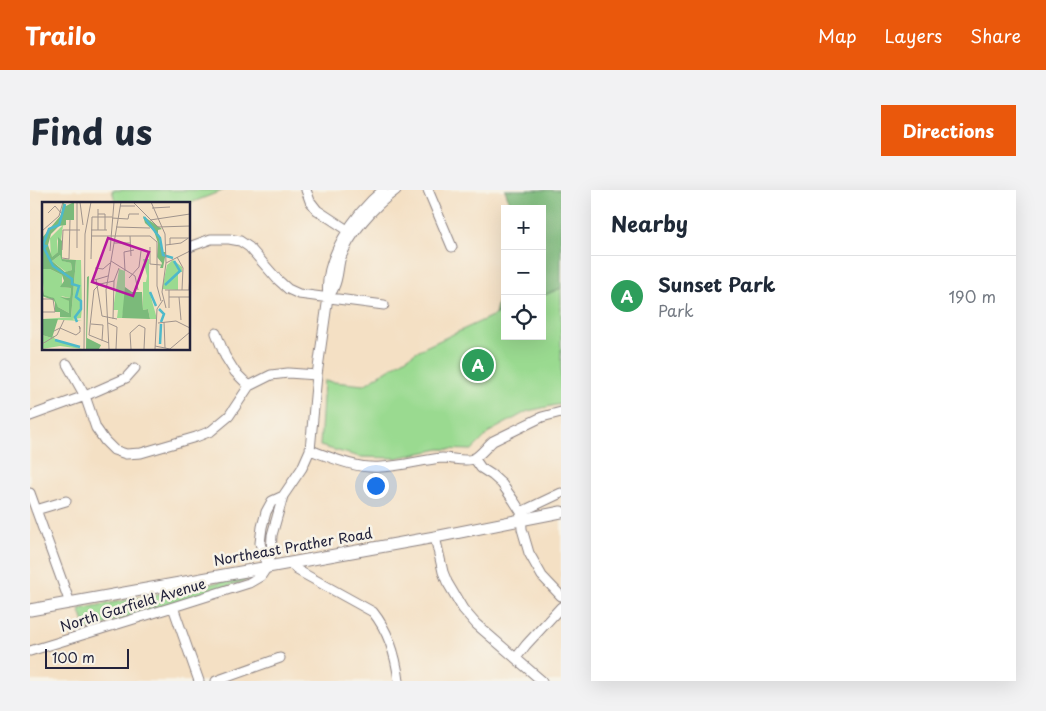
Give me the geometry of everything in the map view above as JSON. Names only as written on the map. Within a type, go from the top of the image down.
[{"type":"main road","name":"Northeast Prather Road","points":[[30,610],[435,536],[520,516],[561,512]]},
{"type":"street","points":[[306,190],[310,201],[317,210],[351,232]]},
{"type":"street","points":[[267,567],[272,535],[283,496],[302,468],[310,450],[317,376],[328,297],[334,288],[340,260],[354,220],[373,198],[383,190]]},
{"type":"street","points":[[351,232],[384,198],[396,190]]},
{"type":"street","points":[[428,190],[452,247]]},
{"type":"street","points":[[190,247],[211,239],[229,238],[240,241],[249,247],[288,289],[299,294],[384,305]]},
{"type":"street","points":[[216,333],[225,356],[235,372],[249,386]]},
{"type":"street","points":[[67,364],[85,396],[96,428],[114,450],[126,454],[141,453],[211,431],[229,416],[249,386],[271,376],[288,373],[317,376]]},
{"type":"street","points":[[30,416],[85,396],[126,378],[135,368]]},
{"type":"street","points":[[310,450],[355,465],[380,468],[442,458],[469,460],[474,458],[493,441],[542,417],[561,412]]},
{"type":"street","points":[[474,458],[481,468],[492,475],[505,488],[520,516],[526,544],[536,566],[542,576],[561,596]]},
{"type":"street","points":[[30,493],[70,603]]},
{"type":"street","points":[[520,516],[561,493]]},
{"type":"street","points":[[36,510],[66,501]]},
{"type":"street","points":[[435,536],[447,582],[463,609],[476,624],[542,681]]},
{"type":"street","points":[[291,563],[297,570],[373,612],[387,634],[396,662],[399,681]]},
{"type":"street","name":"North Garfield Avenue","points":[[30,651],[250,583],[262,576],[267,567]]},
{"type":"street","points":[[516,658],[561,607]]},
{"type":"street","points":[[173,608],[198,681]]},
{"type":"street","points":[[216,681],[280,658]]},
{"type":"green space","points":[[112,190],[224,190],[190,203],[115,202]]},
{"type":"green space","points":[[505,190],[561,190],[561,288],[546,294],[546,205],[511,205]]},
{"type":"green space","points":[[501,287],[501,312],[495,314]]},
{"type":"green space","points":[[561,288],[561,404],[528,411],[491,431],[472,450],[440,449],[396,458],[360,457],[320,446],[324,381],[364,385],[419,350],[501,312],[501,340],[546,340],[546,294]]},
{"type":"green space","points":[[256,575],[242,582],[87,630],[79,609]]},
{"type":"place","name":"Sunset Park","points":[[478,365]]}]
